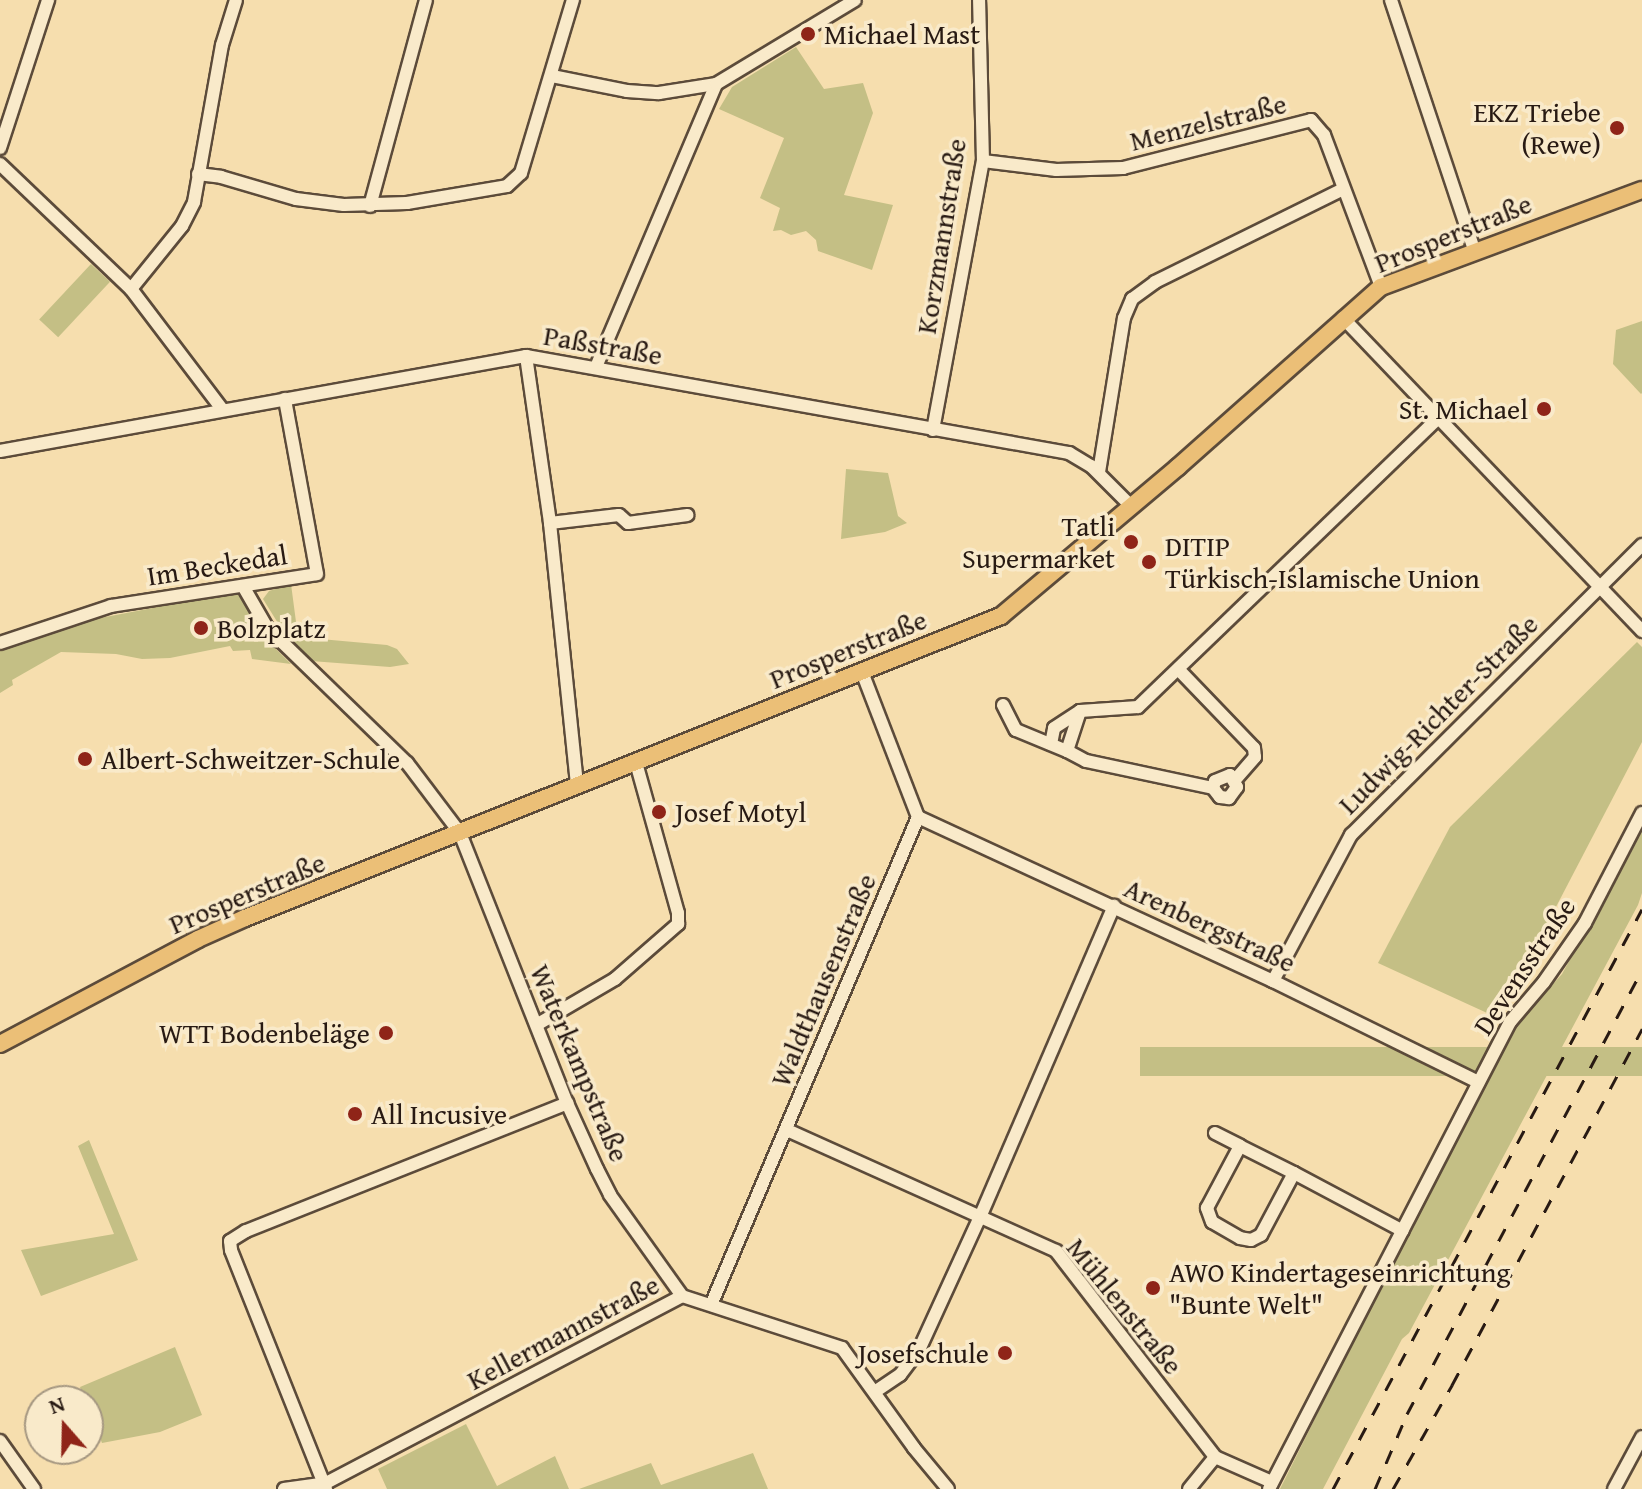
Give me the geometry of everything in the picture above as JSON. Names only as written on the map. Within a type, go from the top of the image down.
[{"type":"main road","name":"Prosperstraße","points":[[0,1044],[198,939],[1001,616],[1132,507],[1381,287],[1642,190]]},
{"type":"street","points":[[0,148],[48,0]]},
{"type":"street","points":[[131,289],[182,226],[194,202],[222,45],[236,0]]},
{"type":"street","points":[[370,206],[426,0]]},
{"type":"street","points":[[198,174],[221,177],[296,199],[370,206],[500,188],[514,181],[521,173],[573,0]]},
{"type":"street","points":[[552,76],[627,91],[659,93],[716,84],[855,0]]},
{"type":"street","name":"Korzmannstraße","points":[[933,430],[983,161],[979,0]]},
{"type":"street","points":[[1391,0],[1474,250]]},
{"type":"street","points":[[596,367],[716,84]]},
{"type":"street","name":"Menzelstraße","points":[[983,161],[1056,170],[1123,168],[1311,120],[1324,135],[1381,287]]},
{"type":"street","points":[[0,164],[131,289],[222,409]]},
{"type":"street","points":[[1099,472],[1123,325],[1132,299],[1155,282],[1343,189]]},
{"type":"street","points":[[1343,318],[1642,631]]},
{"type":"street","points":[[526,356],[550,523],[577,786]]},
{"type":"street","name":"Paßstraße","points":[[0,451],[526,356],[1069,453],[1099,472],[1132,507]]},
{"type":"street","name":"Im Beckedal","points":[[0,643],[111,606],[317,574],[285,399]]},
{"type":"street","points":[[1051,744],[1054,728],[1080,711],[1138,707],[1438,418]]},
{"type":"street","points":[[550,523],[619,515],[628,523],[687,515]]},
{"type":"street","name":"Ludwig-Richter-Straße","points":[[1273,981],[1351,835],[1642,545]]},
{"type":"street","name":"Waterkampstraße","points":[[243,586],[273,638],[282,642],[407,763],[460,833],[567,1103],[610,1195],[682,1296]]},
{"type":"street","points":[[1179,670],[1254,748],[1255,757],[1235,780]]},
{"type":"street","points":[[862,672],[918,817]]},
{"type":"street","points":[[1003,705],[1016,730],[1086,761],[1213,788],[1220,797],[1229,798],[1237,787],[1235,780]]},
{"type":"street","points":[[1067,751],[1080,711]]},
{"type":"street","points":[[538,1024],[615,979],[678,924],[678,913],[636,763]]},
{"type":"street","points":[[1213,788],[1222,776],[1235,780]]},
{"type":"street","name":"Devensstraße","points":[[1270,1485],[1510,1022],[1544,982],[1585,923],[1642,813]]},
{"type":"street","name":"Arenbergstraße","points":[[918,817],[1273,981],[1478,1082]]},
{"type":"street","name":"Waldthausenstraße","points":[[711,1305],[918,817]]},
{"type":"street","points":[[876,1391],[900,1375],[919,1350],[1114,906]]},
{"type":"street","points":[[326,1486],[230,1241],[246,1231],[567,1103]]},
{"type":"street","name":"Mühlenstraße","points":[[787,1130],[1056,1251],[1215,1457],[1270,1485]]},
{"type":"street","points":[[1215,1133],[1403,1231]]},
{"type":"street","points":[[1240,1146],[1207,1208],[1212,1222],[1240,1238],[1251,1240],[1261,1235],[1294,1173]]},
{"type":"street","name":"Kellermannstraße","points":[[284,1489],[326,1486],[682,1296],[842,1348],[876,1391],[914,1448],[948,1489]]},
{"type":"street","points":[[1614,1489],[1642,1437]]},
{"type":"street","points":[[0,1441],[34,1489]]},
{"type":"street","points":[[1189,1489],[1215,1457]]},
{"type":"shaded area","points":[[796,47],[824,89],[863,83],[873,113],[844,195],[893,205],[872,270],[818,251],[816,240],[806,231],[791,235],[781,230],[773,231],[780,208],[760,198],[784,138],[719,109],[732,87]]},
{"type":"shaded area","points":[[91,264],[110,282],[58,337],[39,320]]},
{"type":"shaded area","points":[[1642,321],[1641,394],[1613,364],[1616,330]]},
{"type":"shaded area","points":[[846,469],[888,473],[898,516],[907,523],[885,532],[841,539]]},
{"type":"shaded area","points":[[291,584],[298,637],[387,645],[397,649],[409,664],[390,667],[311,661],[286,636],[263,599],[269,591]]},
{"type":"shaded area","points":[[231,593],[241,596],[265,638],[291,664],[252,659],[250,650],[233,651],[230,646],[170,658],[142,659],[116,654],[61,652],[12,680],[13,685],[0,693],[0,649],[74,623]]},
{"type":"shaded area","points":[[1637,642],[1642,647],[1642,742],[1498,1018],[1378,963],[1450,827]]},
{"type":"shaded area","points":[[1642,827],[1642,893],[1638,905],[1409,1333],[1402,1339],[1323,1489],[1280,1489],[1475,1097],[1516,1025],[1562,974]]},
{"type":"shaded area","points":[[1140,1047],[1642,1047],[1642,1076],[1140,1076]]},
{"type":"shaded area","points":[[89,1140],[138,1260],[41,1296],[21,1250],[114,1234],[78,1146]]},
{"type":"shaded area","points":[[175,1347],[202,1415],[160,1432],[104,1443],[104,1385],[85,1385]]},
{"type":"shaded area","points":[[466,1424],[497,1486],[555,1456],[569,1489],[387,1489],[378,1469]]},
{"type":"shaded area","points":[[753,1453],[768,1489],[579,1489],[651,1463],[661,1485]]},
{"type":"railway","points":[[1333,1489],[1642,909]]},
{"type":"railway","points":[[1375,1489],[1407,1414],[1642,970]]},
{"type":"railway","points":[[1393,1489],[1642,1029]]},
{"type":"place","name":"Michael Mast","points":[[808,34]]},
{"type":"place","name":"EKZ Triebe (Rewe)","points":[[1617,128]]},
{"type":"place","name":"St. Michael","points":[[1544,409]]},
{"type":"place","name":"Tatli Supermarket","points":[[1131,542]]},
{"type":"place","name":"DITIP Türkisch-Islamische Union","points":[[1149,562]]},
{"type":"place","name":"Bolzplatz","points":[[201,628]]},
{"type":"place","name":"Albert-Schweitzer-Schule","points":[[85,759]]},
{"type":"place","name":"Josef Motyl","points":[[659,812]]},
{"type":"place","name":"WTT Bodenbeläge","points":[[386,1033]]},
{"type":"place","name":"All Incusive","points":[[355,1114]]},
{"type":"place","name":"AWO Kindertageseinrichtung \"Bunte Welt\"","points":[[1153,1288]]},
{"type":"place","name":"Josefschule","points":[[1005,1353]]}]
